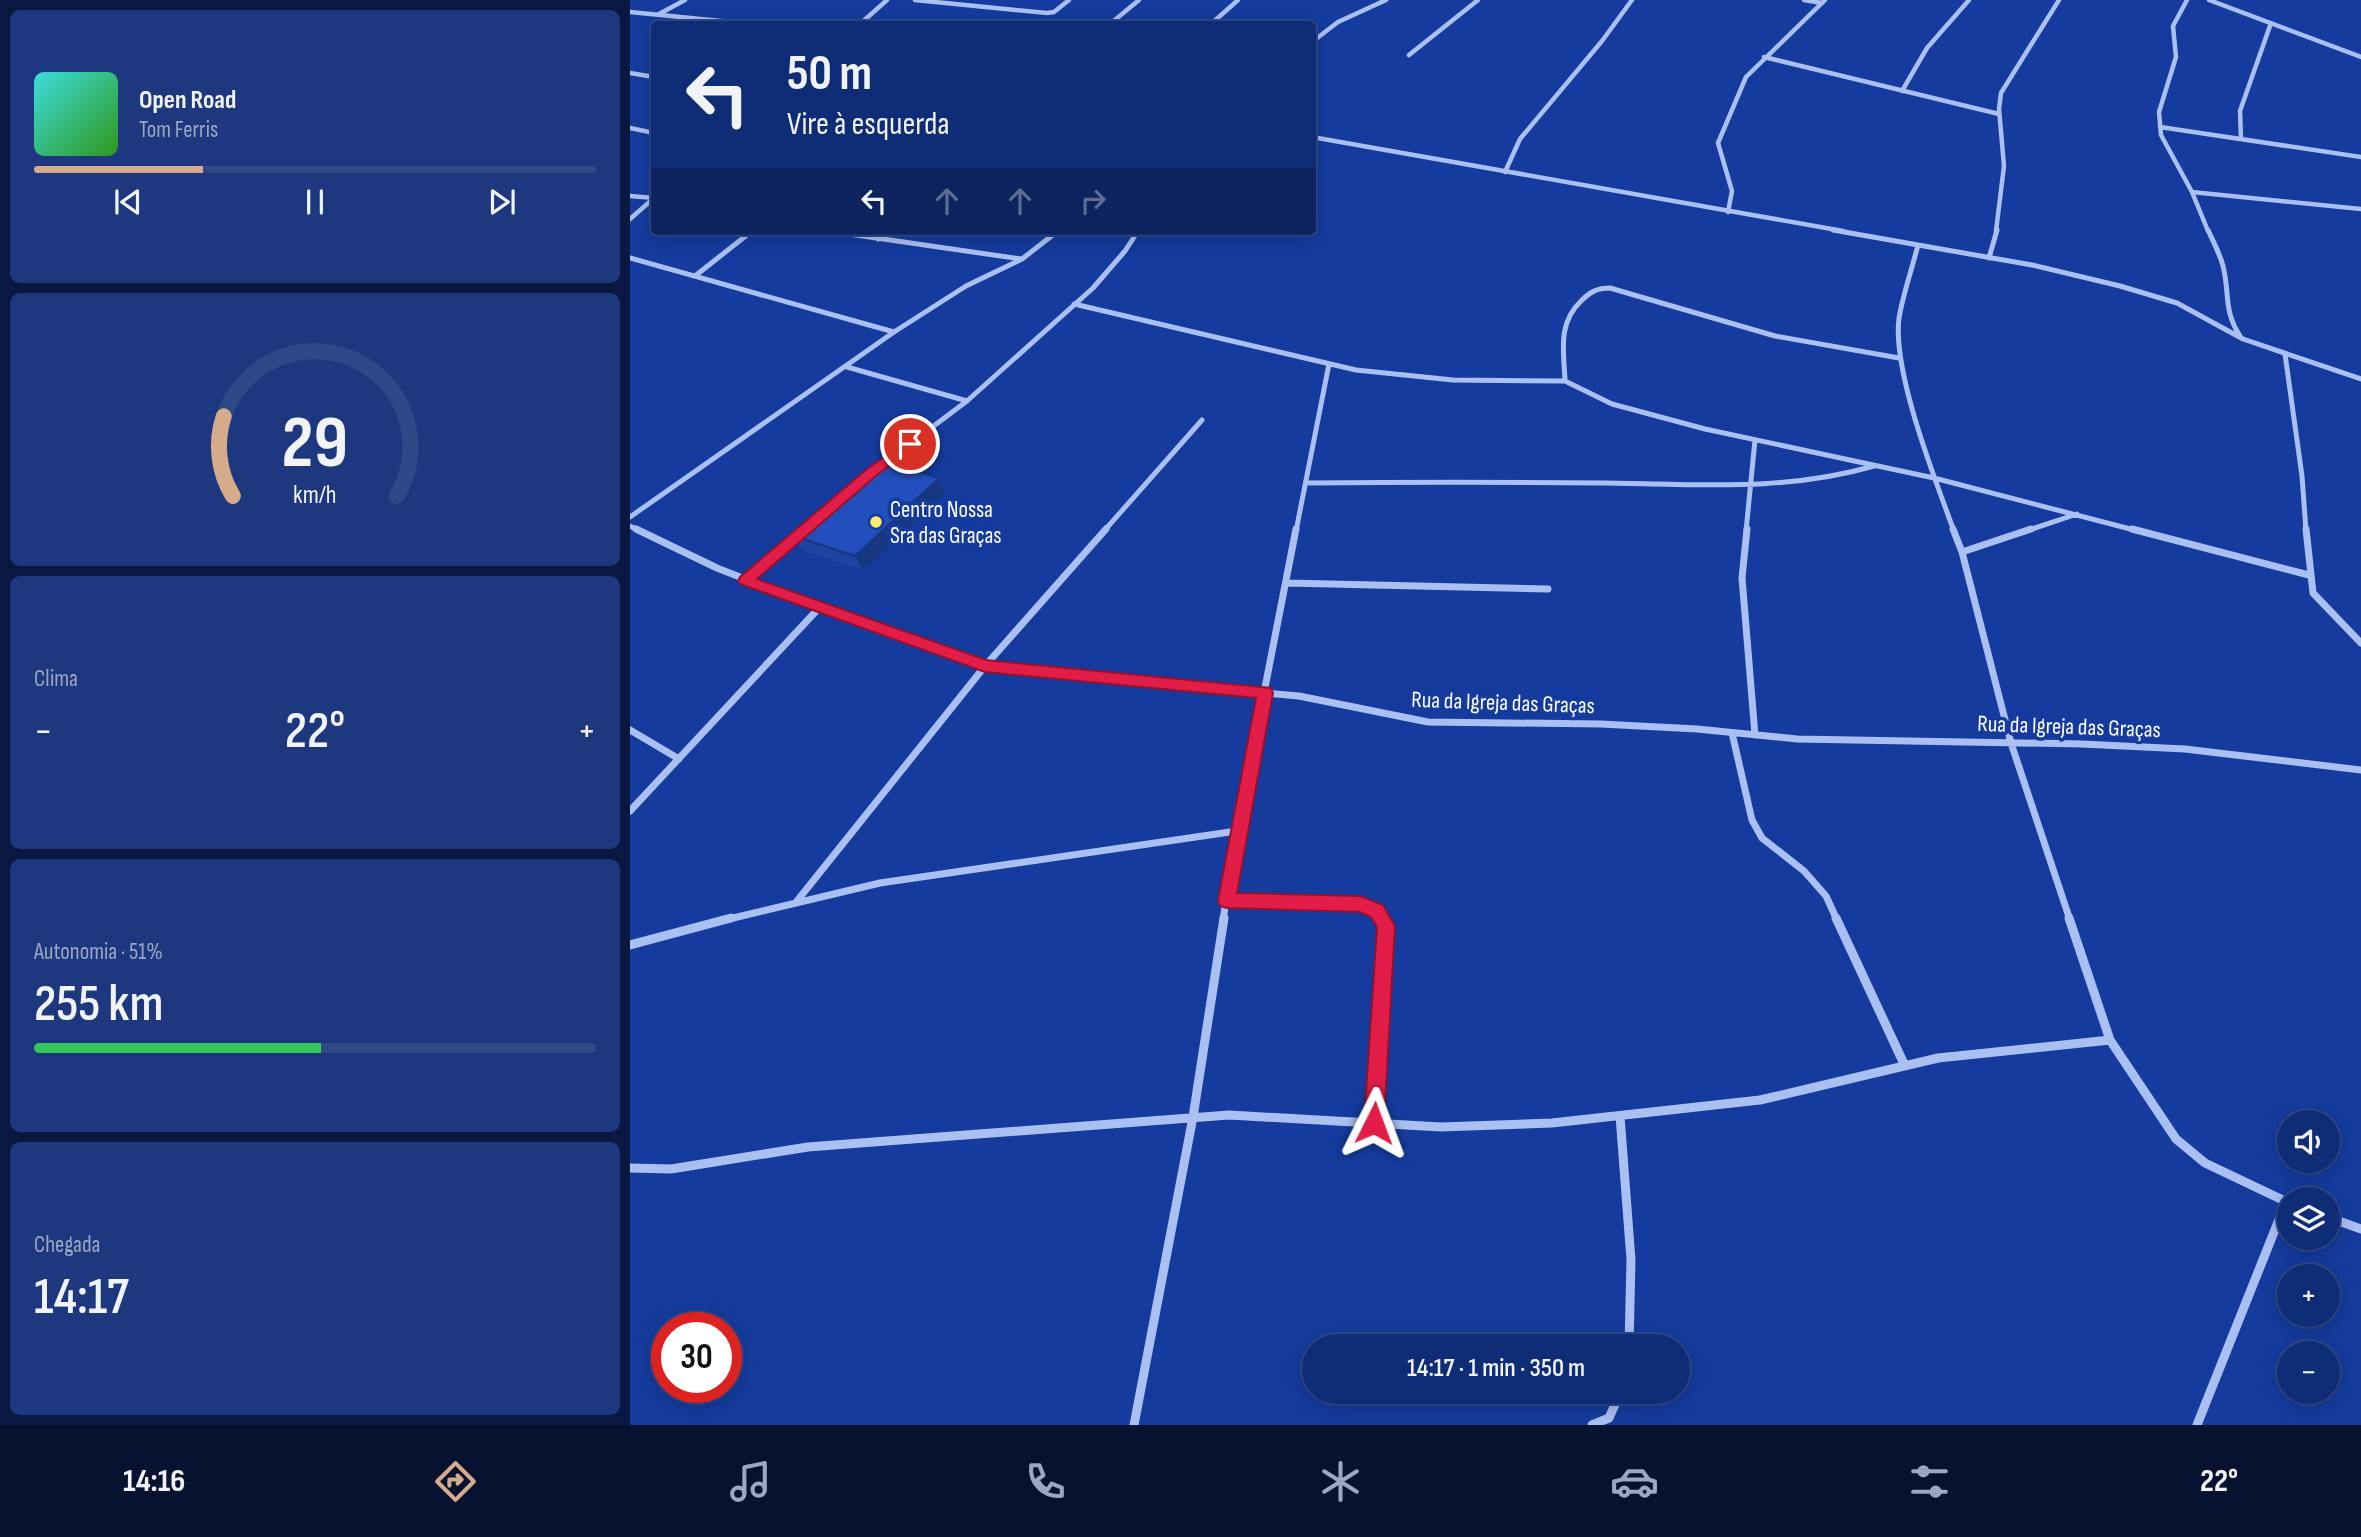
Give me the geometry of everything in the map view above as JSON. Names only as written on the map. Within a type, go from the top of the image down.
[{"type":"street","points":[[658,15],[685,0]]},
{"type":"street","points":[[863,21],[887,0]]},
{"type":"street","points":[[915,0],[1047,13],[1069,0]]},
{"type":"street","points":[[1114,21],[1139,0]]},
{"type":"street","points":[[1214,21],[1238,0]]},
{"type":"street","points":[[1316,40],[1338,22],[1386,0]]},
{"type":"street","points":[[1409,55],[1478,0]]},
{"type":"street","points":[[1505,172],[1520,139],[1602,41],[1632,0]]},
{"type":"street","points":[[1804,0],[1824,1]]},
{"type":"street","points":[[1902,91],[1927,48],[1969,0]]},
{"type":"street","points":[[1989,258],[2001,215],[2003,133],[1997,107],[2001,93],[2059,0]]},
{"type":"street","points":[[2188,0],[2174,26],[2176,57],[2159,112],[2161,135],[2192,192],[2222,266],[2231,322],[2243,339]]},
{"type":"street","points":[[1728,212],[1732,191],[1718,143],[1746,77],[1824,1]]},
{"type":"street","points":[[2213,1],[2361,57]]},
{"type":"street","points":[[630,12],[720,21]]},
{"type":"street","points":[[2241,139],[2240,111],[2271,23]]},
{"type":"street","points":[[1764,57],[2000,114]]},
{"type":"street","points":[[630,73],[651,76]]},
{"type":"street","points":[[2160,127],[2361,158]]},
{"type":"street","points":[[630,128],[651,132]]},
{"type":"street","points":[[1316,138],[1989,258],[2120,286],[2178,303],[2243,339],[2361,379]]},
{"type":"street","points":[[2192,192],[2361,209]]},
{"type":"street","points":[[630,196],[651,198]]},
{"type":"street","points":[[630,219],[651,201]]},
{"type":"street","points":[[695,276],[747,235]]},
{"type":"street","points":[[853,235],[1022,259]]},
{"type":"street","points":[[878,239],[883,235]]},
{"type":"street","points":[[630,517],[894,332],[966,286],[1022,259],[1053,235]]},
{"type":"street","points":[[872,472],[967,401],[1101,278],[1135,235]]},
{"type":"street","points":[[1918,245],[1899,319],[1899,358],[1934,478],[1962,552],[2011,743],[2110,1040],[2176,1139],[2205,1163],[2277,1198]]},
{"type":"street","points":[[630,258],[894,332]]},
{"type":"street","points":[[1565,381],[1562,340],[1565,317],[1597,288],[1610,288],[1775,336],[1899,358]]},
{"type":"street","points":[[1074,304],[1356,370],[1453,380],[1565,381],[1612,404],[1755,440],[1934,478],[2309,575]]},
{"type":"street","points":[[2285,355],[2302,476],[2309,575],[2313,593],[2326,609],[2358,635],[2361,643]]},
{"type":"street","points":[[1134,1425],[1193,1117],[1237,831],[1329,364]]},
{"type":"street","points":[[847,367],[967,401]]},
{"type":"street","points":[[797,901],[985,666],[1202,420]]},
{"type":"street","points":[[1755,440],[1742,578],[1755,735]]},
{"type":"street","points":[[1306,483],[1455,481],[1751,484],[1803,482],[1875,466]]},
{"type":"street","points":[[1962,552],[2077,514]]},
{"type":"street","name":"Rua da Igreja das Graças","points":[[630,526],[688,557],[746,581],[985,666],[1299,696],[1429,722],[1601,724],[1797,739],[2196,750],[2361,770]]},
{"type":"street","points":[[746,581],[809,526]]},
{"type":"street","points":[[1287,583],[1548,589]]},
{"type":"street","points":[[630,811],[819,608]]},
{"type":"street","points":[[630,730],[679,759]]},
{"type":"street","points":[[1732,733],[1752,820],[1762,838],[1804,871],[1826,896],[1905,1066]]},
{"type":"street","points":[[630,945],[797,901],[880,883],[1237,831]]},
{"type":"street","points":[[1227,900],[1360,904],[1377,911],[1386,926],[1374,1123]]},
{"type":"street","points":[[630,1168],[671,1169],[808,1147],[1229,1115],[1441,1127],[1552,1123],[1760,1100],[1938,1058],[2110,1040]]},
{"type":"street","points":[[1620,1116],[1627,1186],[1630,1334]]},
{"type":"street","points":[[2340,1221],[2361,1229]]},
{"type":"street","points":[[2197,1425],[2277,1230]]},
{"type":"street","points":[[1592,1425],[1609,1418],[1615,1404]]},
{"type":"building","name":"Centro Nossa Sra das Graças","points":[[881,460],[939,478],[855,556],[794,536]]},
{"type":"place","name":"Centro Nossa Sra das Graças","points":[[876,522]]},
{"type":"route","points":[[910,444],[872,472],[746,581],[985,666],[1265,693],[1237,831],[1227,900],[1360,904],[1377,911],[1386,926],[1374,1123]]}]
